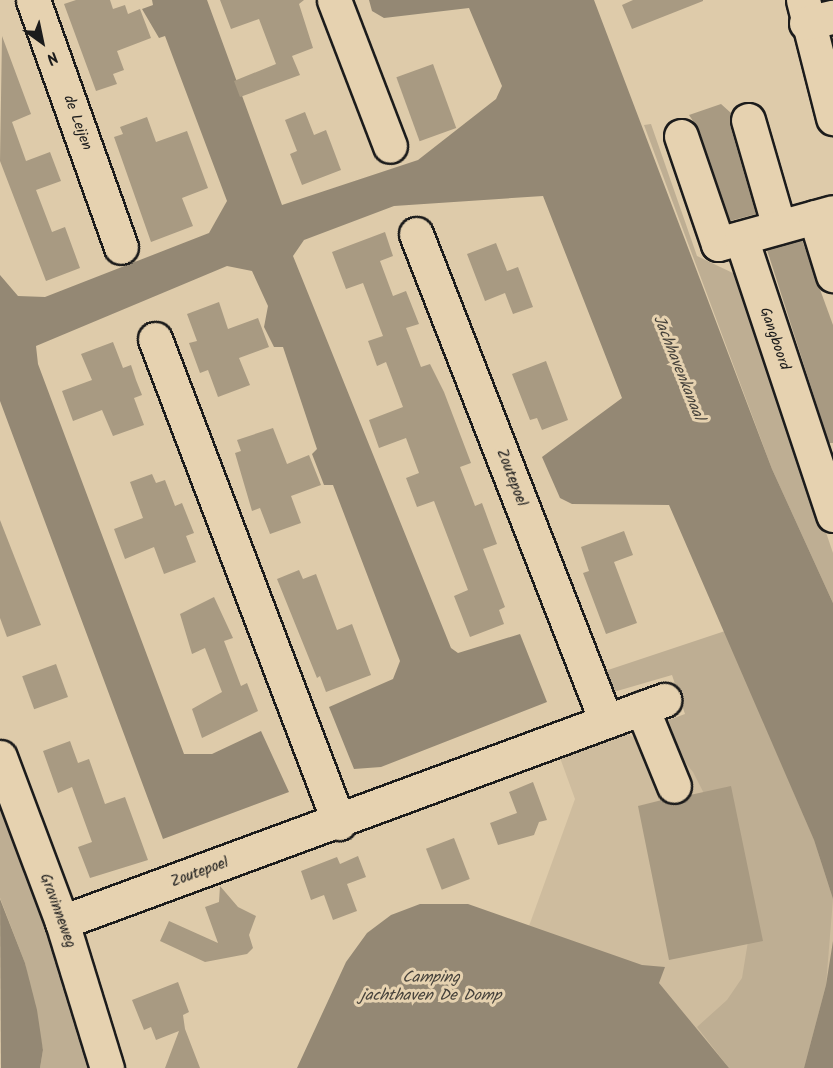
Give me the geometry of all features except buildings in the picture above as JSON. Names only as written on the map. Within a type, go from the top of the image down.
[{"type":"street","name":"de Leijen","points":[[33,0],[121,247]]},
{"type":"street","points":[[334,0],[390,146]]},
{"type":"street","points":[[814,13],[833,118]]},
{"type":"street","points":[[748,120],[779,227]]},
{"type":"street","points":[[681,136],[718,244],[824,214],[833,275]]},
{"type":"street","name":"Zoutepoel","points":[[416,234],[606,721]]},
{"type":"street","name":"Gangboord","points":[[741,238],[820,435],[833,515]]},
{"type":"street","points":[[155,339],[339,823]]},
{"type":"street","name":"Zoutepoel","points":[[62,922],[339,823],[653,704],[674,786]]},
{"type":"street","name":"Gravinneweg","points":[[0,757],[62,922],[107,1068]]},
{"type":"shaded area","points":[[651,124],[697,256],[735,274],[741,283],[833,553],[833,603],[772,469],[644,125]]},
{"type":"shaded area","points":[[725,631],[814,840],[833,899],[826,985],[804,1068],[729,1068],[697,1027],[727,1000],[742,978],[750,929],[714,813],[693,772],[655,725],[685,714],[672,675],[617,691],[605,690],[596,674]]},
{"type":"shaded area","points":[[768,698],[833,857],[833,994],[816,1068],[714,1068],[525,937],[575,799],[559,755],[624,731],[643,744]]},
{"type":"shaded area","points":[[0,790],[97,1068],[40,1068],[43,1050],[25,963],[0,898]]},
{"type":"water","name":"Jachhavenkanaal","points":[[152,0],[207,0],[282,205],[418,160],[496,99],[502,86],[469,8],[384,18],[372,11],[369,0],[594,0],[772,469],[833,603],[833,899],[814,840],[669,505],[572,504],[560,498],[542,457],[622,398],[543,196],[394,206],[304,240],[293,256],[451,648],[458,653],[520,634],[547,702],[381,767],[354,769],[329,707],[393,679],[400,661],[333,485],[324,485],[312,454],[317,449],[283,347],[274,347],[264,327],[268,306],[252,271],[227,266],[36,346],[38,364],[184,754],[212,754],[261,731],[289,792],[163,839],[0,401],[0,275],[18,296],[45,297],[209,233],[227,201],[165,36],[159,38],[142,9],[153,5]]},
{"type":"water","points":[[0,899],[25,963],[37,1010],[43,1050],[40,1068],[1,1068]]},
{"type":"water","name":"Camping jachthaven De Domp","points":[[420,904],[468,904],[642,965],[665,967],[659,983],[729,1068],[297,1068],[346,962],[367,933],[391,915]]},
{"type":"water","points":[[833,941],[833,1068],[804,1068],[826,985]]}]
